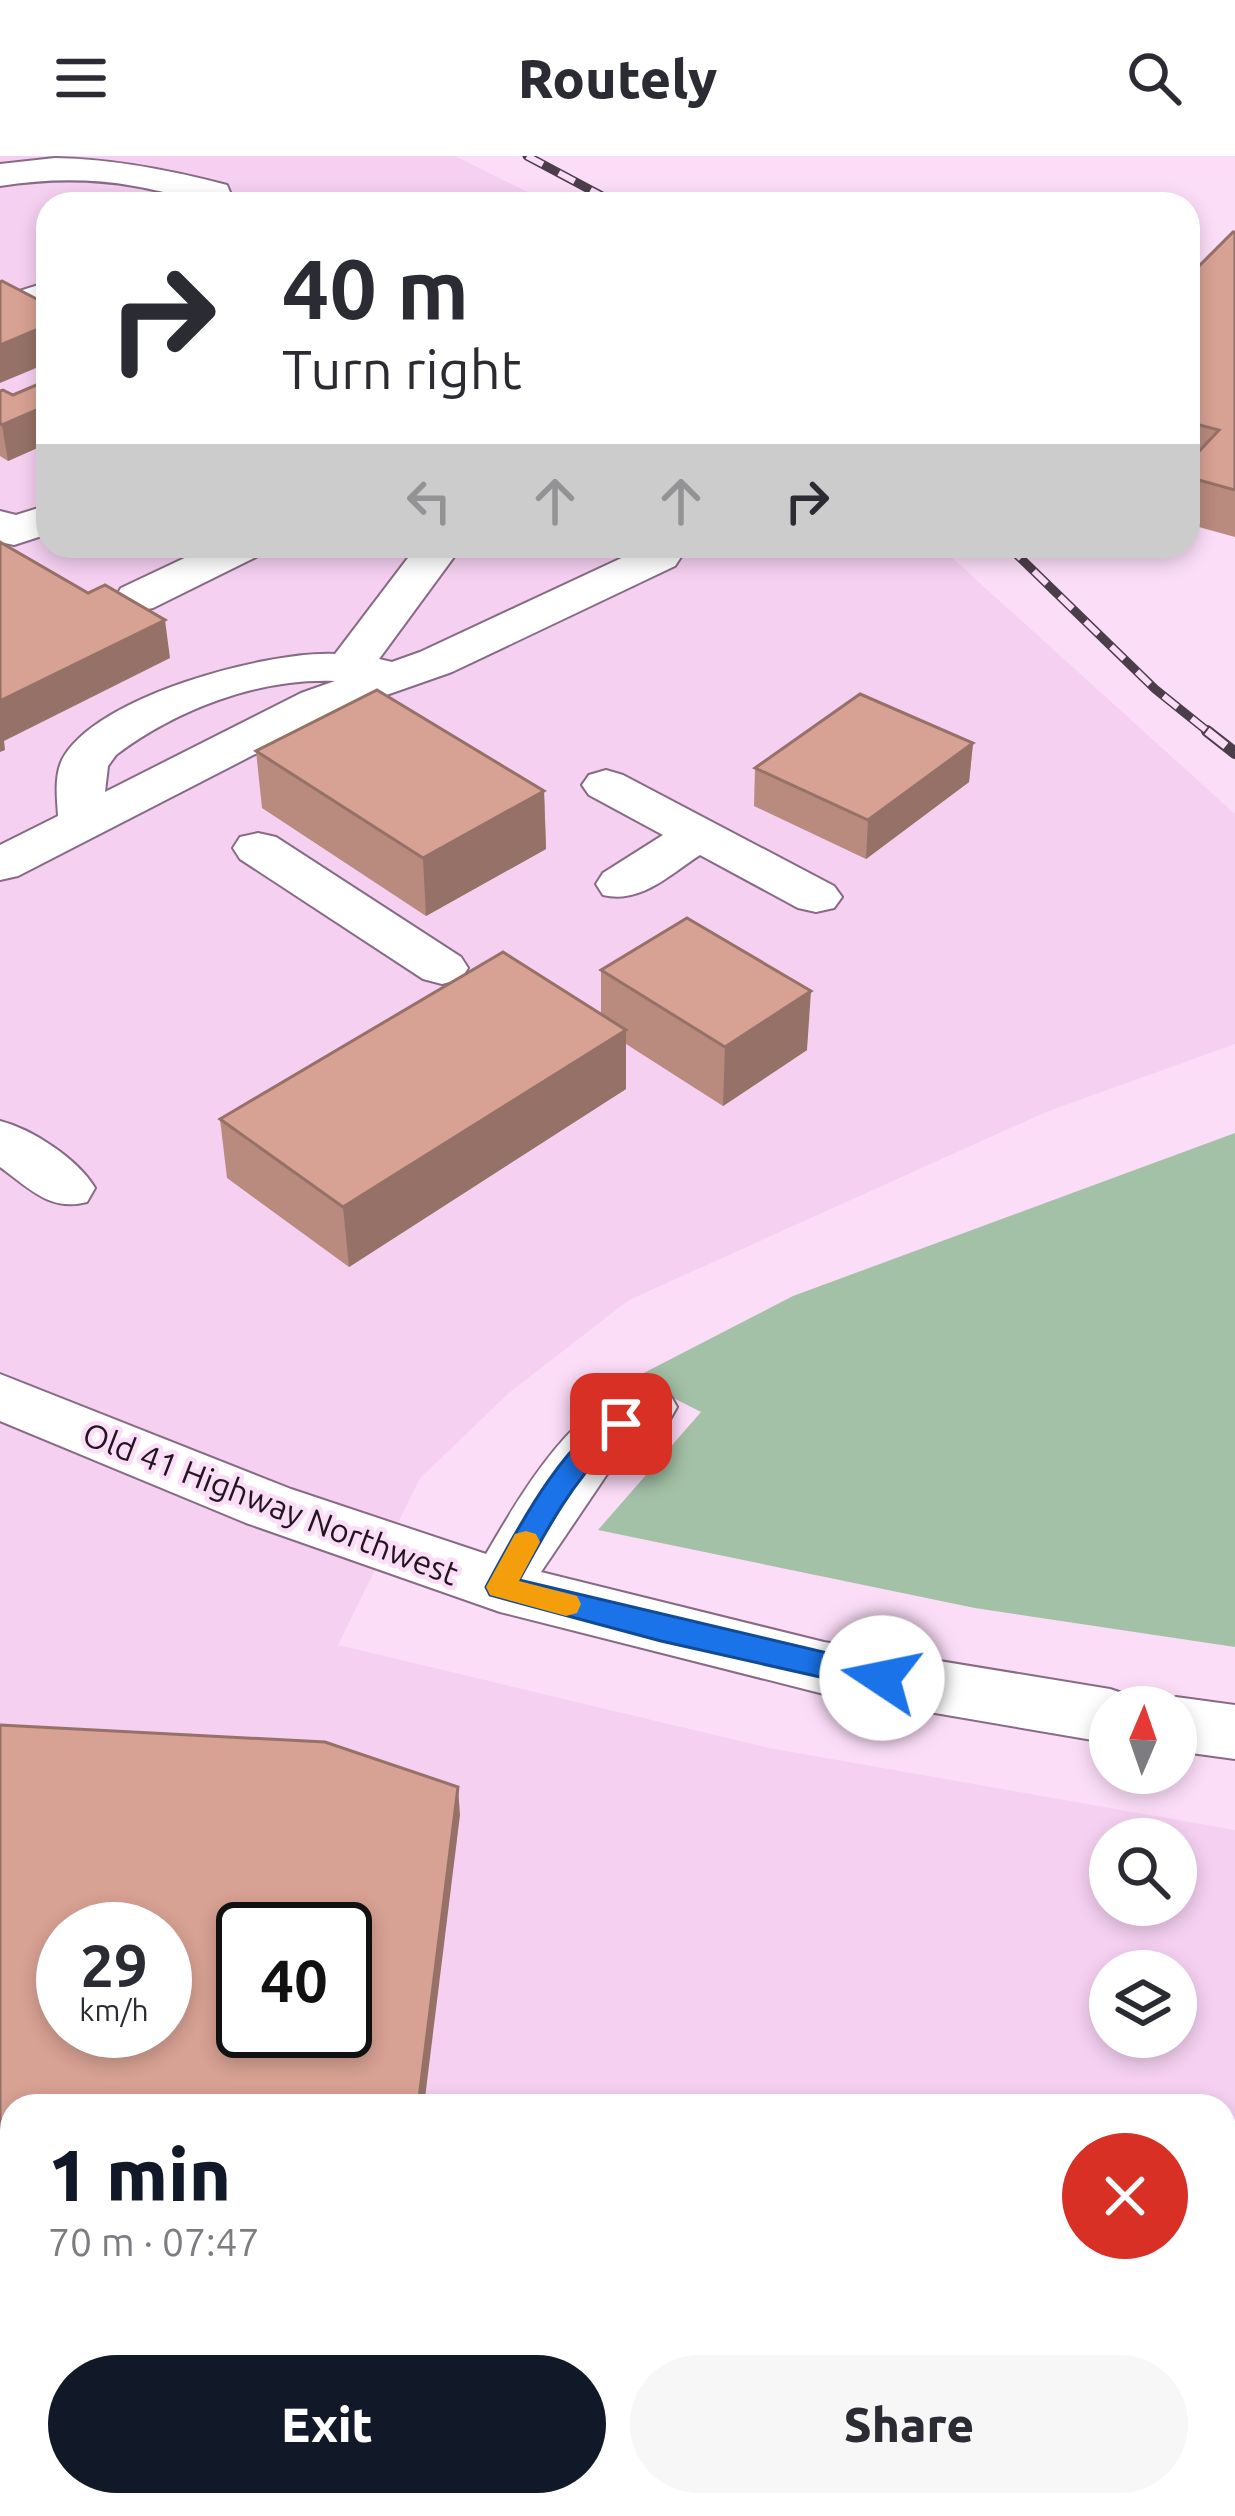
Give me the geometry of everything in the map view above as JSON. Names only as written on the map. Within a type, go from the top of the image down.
[{"type":"street","points":[[0,188],[50,161]]},
{"type":"street","points":[[0,175],[50,161],[147,175],[210,192]]},
{"type":"street","points":[[0,310],[36,298]]},
{"type":"street","points":[[0,524],[14,532],[36,523]]},
{"type":"street","points":[[137,598],[220,558]]},
{"type":"street","points":[[348,668],[431,558]]},
{"type":"street","points":[[0,865],[318,704],[425,679],[657,558]]},
{"type":"street","points":[[83,822],[83,774],[86,761],[101,742],[212,684],[263,668],[348,668],[425,679]]},
{"type":"street","points":[[606,785],[816,896]]},
{"type":"street","points":[[621,884],[698,834]]},
{"type":"street","points":[[258,848],[442,968]]},
{"type":"street","points":[[0,1139],[67,1188]]},
{"type":"street","name":"Old 41 Highway Northwest","points":[[0,1396],[139,1458],[326,1530],[500,1587],[841,1671],[1089,1712]]},
{"type":"street","points":[[500,1587],[536,1524],[596,1442],[646,1407]]},
{"type":"street","points":[[1197,1727],[1235,1732]]},
{"type":"shaded area","points":[[0,156],[455,156],[528,192],[36,192],[36,558],[952,558],[1235,814],[1235,1044],[1046,1112],[629,1300],[510,1392],[420,1478],[338,1645],[769,1748],[1167,1818],[1089,1818],[1089,1926],[1197,1926],[1197,1823],[1235,1830],[1235,2094],[0,2094]]},
{"type":"green space","points":[[1235,1133],[1235,1647],[975,1608],[598,1530],[701,1412],[634,1378],[793,1296]]},
{"type":"building","points":[[1235,232],[1235,490],[1200,480],[1200,450],[1219,430],[1200,425],[1200,265]]},
{"type":"building","points":[[0,282],[36,299],[36,330],[0,345]]},
{"type":"building","points":[[36,385],[36,410],[2,425],[0,391],[13,395]]},
{"type":"building","points":[[0,542],[88,593],[105,585],[165,620],[0,701]]},
{"type":"building","points":[[377,690],[544,791],[423,858],[256,751]]},
{"type":"building","points":[[860,694],[973,743],[868,820],[755,768]]},
{"type":"building","points":[[687,918],[811,991],[725,1047],[601,970]]},
{"type":"building","points":[[503,952],[626,1030],[343,1207],[220,1119]]},
{"type":"building","points":[[0,1725],[325,1742],[458,1787],[420,2094],[0,2094]]},
{"type":"railway","points":[[527,156],[594,192]]},
{"type":"railway","points":[[1020,558],[1155,689],[1211,734]]},
{"type":"railway","points":[[1207,731],[1235,753]]},
{"type":"slow traffic","points":[[526,1542],[500,1587],[566,1604]]},
{"type":"route","points":[[621,1424],[596,1442],[536,1524],[500,1587],[882,1678]]}]
